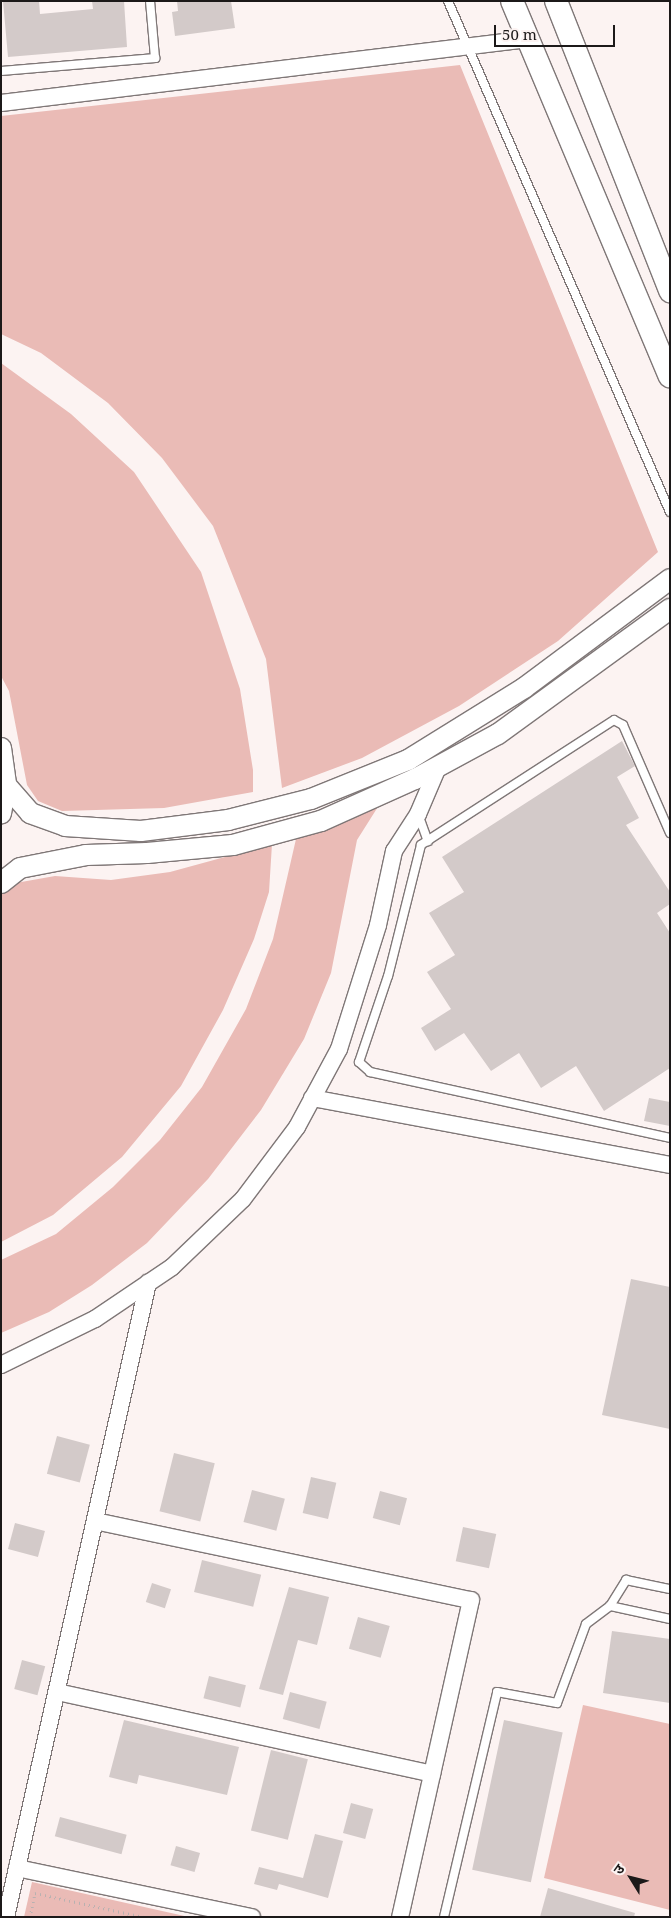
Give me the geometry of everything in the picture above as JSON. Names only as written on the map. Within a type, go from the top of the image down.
[{"type":"main road","points":[[512,1],[670,376]]},
{"type":"main road","points":[[556,1],[670,291]]},
{"type":"street","points":[[1,104],[528,39]]},
{"type":"street","points":[[6,785],[30,813],[65,826],[141,831],[228,820],[311,799],[408,760],[524,688],[670,579]]},
{"type":"street","points":[[1,883],[20,868],[86,855],[233,845],[312,824],[438,767],[498,734],[670,609]]},
{"type":"street","points":[[1,748],[6,785],[1,814]]},
{"type":"street","points":[[1,1365],[95,1319],[172,1267],[243,1199],[297,1127],[339,1049],[378,925],[394,851],[418,814],[438,767]]},
{"type":"street","points":[[312,1098],[670,1165]]},
{"type":"street","points":[[6,1917],[148,1283]]},
{"type":"street","points":[[95,1521],[471,1600],[400,1917]]},
{"type":"street","points":[[57,1692],[432,1774]]},
{"type":"street","points":[[18,1868],[214,1913],[252,1917]]},
{"type":"lane","points":[[1,71],[155,58],[150,1]]},
{"type":"lane","points":[[448,1],[670,512]]},
{"type":"lane","points":[[670,833],[623,725],[614,720],[421,845],[418,852],[415,875],[388,976],[360,1062],[370,1072],[670,1138]]},
{"type":"lane","points":[[418,814],[428,841]]},
{"type":"lane","points":[[444,1917],[497,1692],[557,1703],[586,1624],[610,1606],[626,1580],[670,1589]]},
{"type":"lane","points":[[610,1606],[670,1619]]},
{"type":"path","points":[[30,1917],[35,1893],[143,1917]]},
{"type":"shaded area","points":[[460,65],[658,552],[558,641],[459,706],[362,758],[282,788],[266,659],[213,526],[162,458],[108,403],[41,353],[1,334],[1,116]]},
{"type":"shaded area","points":[[1,363],[71,414],[134,472],[201,572],[240,689],[253,770],[253,792],[164,808],[62,811],[38,801],[27,785],[9,691],[1,676]]},
{"type":"shaded area","points":[[381,802],[357,840],[331,973],[304,1039],[261,1110],[208,1179],[147,1243],[92,1285],[49,1312],[1,1333],[1,1260],[56,1234],[113,1187],[160,1140],[202,1087],[246,1009],[273,939],[296,839]]},
{"type":"shaded area","points":[[272,844],[269,892],[254,939],[223,1010],[181,1086],[122,1157],[53,1215],[1,1242],[1,893],[10,884],[55,876],[111,880],[170,872]]},
{"type":"shaded area","points":[[583,1705],[670,1724],[670,1910],[544,1878]]},
{"type":"shaded area","points":[[32,1882],[189,1917],[24,1917]]},
{"type":"building","points":[[3,1],[39,1],[40,14],[93,9],[92,1],[124,1],[127,47],[8,57]]},
{"type":"building","points":[[177,1],[231,1],[235,28],[175,36],[172,12],[178,11]]},
{"type":"building","points":[[622,741],[635,766],[617,777],[639,818],[626,825],[670,892],[670,904],[657,913],[670,933],[670,1068],[604,1111],[576,1066],[541,1088],[519,1053],[491,1071],[464,1033],[435,1051],[421,1028],[451,1009],[427,972],[455,955],[429,913],[464,892],[442,857]]},
{"type":"building","points":[[649,1098],[670,1102],[670,1126],[644,1121]]},
{"type":"building","points":[[631,1279],[670,1287],[670,1429],[602,1415]]},
{"type":"building","points":[[57,1436],[90,1445],[80,1482],[47,1474]]},
{"type":"building","points":[[174,1453],[215,1463],[200,1521],[159,1511]]},
{"type":"building","points":[[311,1477],[336,1483],[328,1519],[303,1513]]},
{"type":"building","points":[[252,1490],[285,1499],[276,1531],[243,1522]]},
{"type":"building","points":[[380,1491],[407,1498],[400,1525],[373,1518]]},
{"type":"building","points":[[15,1523],[45,1531],[38,1557],[8,1549]]},
{"type":"building","points":[[463,1527],[496,1534],[489,1568],[456,1561]]},
{"type":"building","points":[[202,1560],[261,1575],[253,1607],[194,1592]]},
{"type":"building","points":[[152,1583],[171,1589],[165,1608],[146,1602]]},
{"type":"building","points":[[289,1587],[329,1597],[317,1645],[298,1640],[283,1695],[259,1689]]},
{"type":"building","points":[[358,1617],[390,1626],[381,1658],[349,1649]]},
{"type":"building","points":[[612,1631],[670,1639],[670,1703],[603,1693]]},
{"type":"building","points":[[22,1660],[45,1666],[37,1695],[14,1689]]},
{"type":"building","points":[[209,1676],[246,1685],[240,1708],[203,1698]]},
{"type":"building","points":[[290,1692],[327,1702],[319,1729],[283,1719]]},
{"type":"building","points":[[124,1720],[239,1747],[227,1795],[139,1775],[137,1784],[109,1777]]},
{"type":"building","points":[[504,1720],[563,1732],[531,1882],[472,1870]]},
{"type":"building","points":[[271,1750],[308,1759],[288,1840],[251,1831]]},
{"type":"building","points":[[351,1803],[373,1809],[365,1839],[343,1833]]},
{"type":"building","points":[[60,1817],[127,1835],[121,1854],[55,1836]]},
{"type":"building","points":[[315,1834],[343,1841],[328,1898],[279,1884],[277,1890],[254,1884],[259,1867],[303,1878]]},
{"type":"building","points":[[176,1846],[200,1853],[195,1872],[170,1865]]},
{"type":"building","points":[[548,1888],[635,1913],[634,1917],[540,1917]]}]
